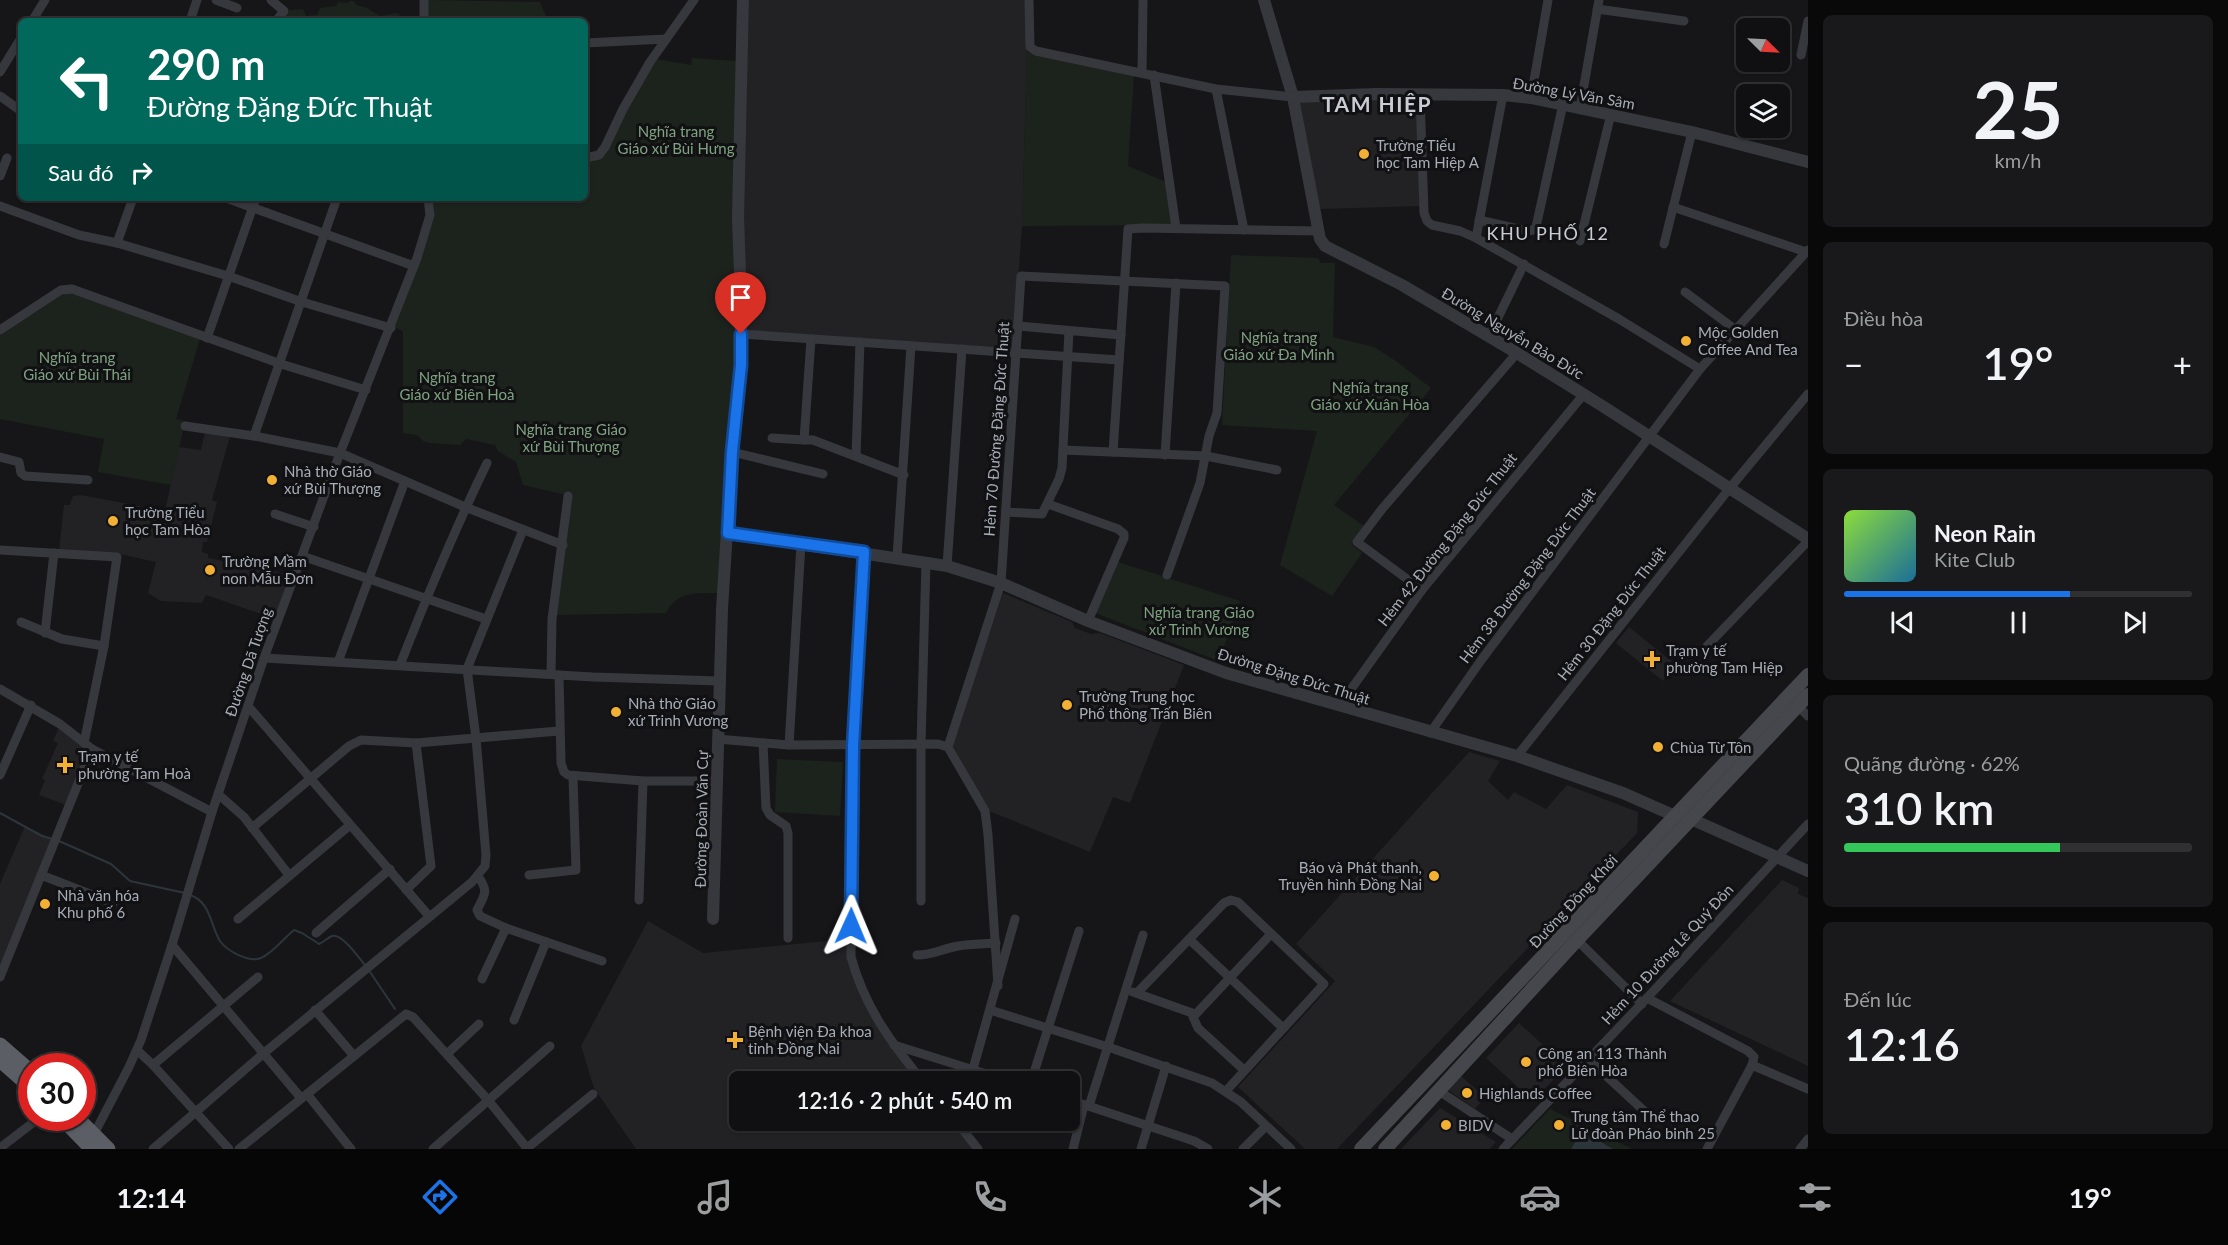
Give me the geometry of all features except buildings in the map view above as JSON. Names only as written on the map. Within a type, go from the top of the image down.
[{"type":"highway","points":[[0,1045],[18,1061]]},
{"type":"highway","points":[[0,1060],[18,1076]]},
{"type":"highway","points":[[80,1131],[108,1149]]},
{"type":"main road","name":"Đường Đồng Khởi","points":[[1361,1149],[1808,675]]},
{"type":"main road","name":"Đường Đồng Khởi","points":[[1386,1148],[1691,819],[1803,711],[1808,695]]},
{"type":"main road","points":[[1675,816],[1691,819]]},
{"type":"main road","points":[[1374,1136],[1386,1148]]},
{"type":"street","points":[[34,18],[45,0]]},
{"type":"street","points":[[191,18],[197,0]]},
{"type":"street","points":[[216,0],[237,8]]},
{"type":"street","points":[[271,0],[284,11],[278,18]]},
{"type":"street","points":[[424,0],[424,18]]},
{"type":"street","points":[[588,157],[599,155],[605,147],[623,109],[666,39],[694,0]]},
{"type":"street","name":"Đường Đoàn Văn Cự","points":[[713,919],[722,609],[732,452],[741,365],[738,217],[743,0]]},
{"type":"street","points":[[1029,0],[1030,47],[1034,50],[1216,89],[1293,97]]},
{"type":"street","points":[[1142,73],[1143,0]]},
{"type":"street","name":"Đường Nguyễn Bảo Đức","points":[[1264,0],[1293,97],[1322,243],[1332,251],[1402,285],[1517,353],[1808,540]]},
{"type":"street","points":[[1530,98],[1548,0]]},
{"type":"street","points":[[1580,108],[1598,4],[1684,21]]},
{"type":"street","points":[[1801,55],[1808,21]]},
{"type":"street","points":[[588,43],[666,39]]},
{"type":"street","points":[[0,72],[18,43]]},
{"type":"street","points":[[1155,75],[1176,228]]},
{"type":"street","points":[[1216,89],[1244,230]]},
{"type":"street","points":[[1420,95],[1424,213],[1427,221],[1432,225],[1460,231],[1476,238],[1524,264],[1700,369]]},
{"type":"street","points":[[1476,238],[1503,95]]},
{"type":"street","name":"Đường Lý Văn Sâm","points":[[1293,97],[1503,95],[1530,98],[1692,132],[1808,162]]},
{"type":"street","points":[[0,96],[18,109]]},
{"type":"street","points":[[1479,220],[1528,231],[1536,227],[1563,104]]},
{"type":"street","points":[[1580,241],[1611,114]]},
{"type":"street","points":[[1664,244],[1692,132]]},
{"type":"street","points":[[0,176],[7,158]]},
{"type":"street","points":[[117,243],[132,201]]},
{"type":"street","points":[[234,201],[414,266]]},
{"type":"street","points":[[207,338],[255,201]]},
{"type":"street","points":[[254,436],[336,201]]},
{"type":"street","name":"Đường Dã Tượng","points":[[93,1141],[137,1050],[172,945],[212,812],[264,658],[340,453],[414,266],[430,215],[431,207],[427,201]]},
{"type":"street","points":[[0,206],[79,235],[117,243],[228,276],[302,302],[391,328]]},
{"type":"street","points":[[1673,207],[1807,251]]},
{"type":"street","points":[[1113,452],[1128,229],[1319,231]]},
{"type":"street","name":"Hẻm 38 Đường Đặng Đức Thuật","points":[[1430,733],[1482,659],[1700,369],[1807,251]]},
{"type":"street","points":[[1489,336],[1524,264]]},
{"type":"street","name":"Hẻm 70 Đường Đặng Đức Thuật","points":[[948,747],[1001,583],[1021,276],[1125,281]]},
{"type":"street","points":[[1125,281],[1225,286],[1218,404],[1192,510],[1167,575]]},
{"type":"street","points":[[1165,455],[1176,283]]},
{"type":"street","points":[[0,330],[67,288],[281,364],[366,390]]},
{"type":"street","points":[[1686,292],[1736,330]]},
{"type":"street","points":[[1018,326],[1121,335]]},
{"type":"street","points":[[1006,512],[1042,514],[1061,474],[1069,331]]},
{"type":"street","points":[[741,334],[1119,360]]},
{"type":"street","points":[[804,440],[811,339]]},
{"type":"street","points":[[856,456],[860,342]]},
{"type":"street","points":[[897,557],[911,346]]},
{"type":"street","points":[[948,566],[962,349]]},
{"type":"street","points":[[1422,590],[1357,542],[1382,509],[1517,353]]},
{"type":"street","name":"Hẻm 30 Đặng Đức Thuật","points":[[1517,756],[1808,393]]},
{"type":"street","name":"Hẻm 42 Đường Đặng Đức Thuật","points":[[1339,706],[1422,590],[1584,394]]},
{"type":"street","points":[[185,426],[254,436],[340,453],[465,507],[563,545]]},
{"type":"street","points":[[772,438],[813,440],[904,475]]},
{"type":"street","points":[[1063,450],[1206,456],[1276,470]]},
{"type":"street","points":[[732,452],[823,474]]},
{"type":"street","points":[[0,457],[19,462],[21,473],[25,476],[88,480]]},
{"type":"street","points":[[400,665],[426,597],[487,463]]},
{"type":"street","points":[[338,662],[405,481]]},
{"type":"street","points":[[568,495],[552,619],[564,772],[573,777],[643,781],[717,781]]},
{"type":"street","points":[[1048,504],[1118,529],[1124,534],[1088,621]]},
{"type":"street","points":[[275,514],[314,527]]},
{"type":"street","points":[[153,1149],[195,1110],[478,876],[485,866],[476,738],[467,669],[523,530]]},
{"type":"street","name":"Đường Đặng Đức Thuật","points":[[728,533],[948,566],[1001,583],[1088,621],[1226,674],[1517,756],[1623,793],[1675,816]]},
{"type":"street","points":[[1707,646],[1808,540]]},
{"type":"street","points":[[789,745],[801,544]]},
{"type":"street","points":[[0,550],[117,557],[104,646],[84,743]]},
{"type":"street","points":[[864,552],[853,746],[851,957],[855,973],[876,1019],[914,1071]]},
{"type":"street","points":[[45,633],[54,553]]},
{"type":"street","points":[[302,556],[486,619]]},
{"type":"street","points":[[921,901],[921,744],[926,562]]},
{"type":"street","points":[[21,622],[62,639],[104,646]]},
{"type":"street","points":[[264,658],[555,675],[719,681]]},
{"type":"street","points":[[0,689],[31,705],[92,749],[212,812]]},
{"type":"street","points":[[0,775],[31,705]]},
{"type":"street","points":[[248,706],[429,916]]},
{"type":"street","points":[[252,828],[355,742],[368,740],[416,743],[559,731]]},
{"type":"street","points":[[717,739],[789,745],[938,744],[948,747],[985,811],[998,986]]},
{"type":"street","points":[[406,890],[431,866],[416,743]]},
{"type":"street","points":[[763,743],[766,808],[770,815],[786,826],[788,834],[788,938]]},
{"type":"street","points":[[0,977],[92,749]]},
{"type":"street","points":[[529,875],[576,870],[573,777]]},
{"type":"street","points":[[639,900],[643,781]]},
{"type":"street","points":[[218,794],[236,808],[289,875]]},
{"type":"street","points":[[1691,819],[1808,871]]},
{"type":"street","name":"Hẻm 10 Đường Lê Quý Đôn","points":[[1503,1149],[1808,824]]},
{"type":"street","points":[[238,919],[350,825]]},
{"type":"street","points":[[316,933],[390,869]]},
{"type":"street","points":[[41,875],[113,903]]},
{"type":"street","points":[[478,876],[486,891],[477,913],[506,928],[602,961]]},
{"type":"street","points":[[1137,993],[1224,903],[1231,900],[1238,902],[1324,984],[1226,1091]]},
{"type":"street","points":[[973,1070],[1015,919]]},
{"type":"street","points":[[482,980],[506,928]]},
{"type":"street","points":[[1034,1071],[1079,931]]},
{"type":"street","points":[[1244,1070],[1198,1028],[1194,1020],[1195,1014],[1271,934]]},
{"type":"street","points":[[1073,1149],[1143,935]]},
{"type":"street","points":[[1189,939],[1283,1028]]},
{"type":"street","points":[[1577,940],[1644,1001],[1748,1051],[1754,1057],[1752,1065],[1707,1149]]},
{"type":"street","points":[[514,1020],[546,942]]},
{"type":"street","points":[[916,955],[932,955],[942,949],[960,945],[996,943]]},
{"type":"street","points":[[172,945],[346,1147]]},
{"type":"street","points":[[153,1065],[258,977]]},
{"type":"street","points":[[1125,989],[1195,1014]]},
{"type":"street","points":[[315,1010],[354,1056]]},
{"type":"street","points":[[990,1010],[1166,1066],[1226,1091],[1291,1149]]},
{"type":"street","points":[[239,1149],[406,1014],[413,1017],[447,1054],[527,1149],[593,1094]]},
{"type":"street","points":[[447,1054],[479,1024]]},
{"type":"street","points":[[894,1045],[976,1071]]},
{"type":"street","points":[[433,1149],[550,1046]]},
{"type":"street","points":[[137,1050],[229,1149]]},
{"type":"street","points":[[1588,1060],[1654,1120]]},
{"type":"street","points":[[1752,1065],[1808,1089]]},
{"type":"street","points":[[1141,1149],[1166,1066]]},
{"type":"street","points":[[1439,1091],[1512,1139]]},
{"type":"street","points":[[1080,1104],[1194,1141],[1208,1149]]},
{"type":"street","points":[[1243,1149],[1266,1126]]},
{"type":"street","points":[[0,1148],[22,1131]]},
{"type":"street","points":[[964,1131],[978,1149]]},
{"type":"street","points":[[1800,1149],[1808,1139]]},
{"type":"shaded area","points":[[749,0],[1026,0],[1027,52],[1022,226],[1013,348],[746,331],[743,201]]},
{"type":"shaded area","name":"Trường Tiểu học Tam Hiệp A","points":[[1416,100],[1420,206],[1320,209],[1300,102]]},
{"type":"shaded area","points":[[205,432],[230,436],[212,500],[217,502],[207,542],[203,542],[202,552],[208,554],[208,558],[292,575],[276,619],[206,595],[202,603],[161,601],[148,593],[156,562],[115,553],[59,550],[64,505],[70,505],[73,496],[81,495],[165,511],[179,447],[201,450]]},
{"type":"shaded area","name":"Trường Trung học Phổ thông Trấn Biên","points":[[1003,593],[1072,622],[1075,628],[1091,634],[1100,633],[1184,665],[1130,803],[1113,797],[1090,852],[989,811],[952,744]]},
{"type":"shaded area","name":"Trạm y tế phường Tam Hiệp","points":[[1629,627],[1676,665],[1663,681],[1616,643]]},
{"type":"shaded area","name":"Trạm y tế phường Tam Hoà","points":[[59,727],[88,750],[66,805],[39,795],[45,780],[42,779],[58,743],[53,741]]},
{"type":"shaded area","name":"Báo và Phát thanh, Truyền hình Đồng Nai","points":[[1469,752],[1500,761],[1488,781],[1508,800],[1514,792],[1546,809],[1567,785],[1638,812],[1637,833],[1337,1149],[1305,1149],[1238,1087],[1335,981],[1296,944]]},
{"type":"shaded area","points":[[25,826],[52,839],[0,969],[0,884]]},
{"type":"shaded area","points":[[1782,880],[1799,888],[1798,894],[1808,898],[1808,1066],[1670,1001]]},
{"type":"shaded area","name":"Bệnh viện Đa khoa tỉnh Đồng Nai","points":[[648,921],[703,953],[848,939],[859,988],[873,1020],[911,1071],[729,1071],[729,1131],[959,1131],[974,1149],[636,1149],[594,1088],[581,1046]]},
{"type":"shaded area","name":"Công an 113 Thành phố Biên Hòa","points":[[1519,1023],[1566,1066],[1533,1101],[1486,1058]]},
{"type":"shaded area","name":"Highlands Coffee","points":[[1460,1075],[1485,1097],[1475,1109],[1447,1089]]},
{"type":"shaded area","name":"BIDV","points":[[1440,1108],[1496,1142],[1489,1149],[1401,1149]]},
{"type":"shaded area","points":[[1582,1131],[1613,1149],[1571,1149]]},
{"type":"green space","points":[[427,0],[540,2],[547,18],[428,18]]},
{"type":"green space","points":[[349,1],[354,1],[356,5],[365,7],[380,16],[397,13],[401,18],[283,18],[290,10],[303,9],[306,16],[317,15],[320,8],[336,6],[338,2],[349,3]]},
{"type":"green space","points":[[1027,52],[1134,74],[1128,166],[1166,182],[1172,225],[1022,226]]},
{"type":"green space","points":[[692,58],[736,61],[736,365],[718,593],[681,597],[670,606],[666,613],[555,615],[571,496],[523,485],[516,462],[498,451],[495,445],[466,439],[460,445],[430,443],[423,441],[417,435],[403,433],[403,331],[394,327],[433,216],[432,201],[588,201],[588,161],[594,160],[656,59],[691,65]]},
{"type":"green space","points":[[1231,255],[1318,258],[1321,263],[1335,263],[1333,337],[1374,347],[1431,388],[1334,505],[1364,526],[1351,544],[1362,553],[1332,596],[1280,565],[1317,431],[1222,425]]},
{"type":"green space","name":"Nghĩa trang Giáo xứ Bùi Thái","points":[[67,292],[200,339],[176,419],[185,421],[171,485],[98,472],[104,439],[0,419],[0,335]]},
{"type":"green space","name":"Nghĩa trang Giáo xứ Trinh Vương","points":[[1118,562],[1240,601],[1219,661],[1095,613]]},
{"type":"green space","points":[[777,759],[843,762],[840,816],[775,812]]},
{"type":"green space","name":"Trung tâm Thể thao Lữ đoàn Pháo binh 25","points":[[1550,1109],[1632,1149],[1512,1149]]},
{"type":"waterway","points":[[0,813],[42,836],[53,839]]},
{"type":"waterway","points":[[59,841],[111,864],[130,881],[185,893]]},
{"type":"waterway","points":[[190,895],[197,898],[206,908],[220,941],[239,955],[251,959],[261,958],[294,930],[319,944],[332,936],[341,938],[365,965]]},
{"type":"waterway","points":[[368,969],[395,1009]]},
{"type":"place","name":"Trường Tiểu học Tam Hiệp A","points":[[1364,154]]},
{"type":"place","name":"Mộc Golden Coffee And Tea","points":[[1686,341]]},
{"type":"place","name":"Nhà thờ Giáo xứ Bùi Thượng","points":[[272,480]]},
{"type":"place","name":"Trường Tiểu học Tam Hòa","points":[[113,521]]},
{"type":"place","name":"Trường Mầm non Mẫu Đơn","points":[[210,570]]},
{"type":"place","name":"Trạm y tế phường Tam Hiệp","points":[[1652,659]]},
{"type":"place","name":"Trường Trung học Phổ thông Trấn Biên","points":[[1067,705]]},
{"type":"place","name":"Nhà thờ Giáo xứ Trinh Vương","points":[[616,712]]},
{"type":"place","name":"Chùa Từ Tôn","points":[[1658,747]]},
{"type":"place","name":"Trạm y tế phường Tam Hoà","points":[[65,765]]},
{"type":"place","name":"Báo và Phát thanh, Truyền hình Đồng Nai","points":[[1434,876]]},
{"type":"place","name":"Nhà văn hóa Khu phố 6","points":[[45,904]]},
{"type":"place","name":"Bệnh viện Đa khoa tỉnh Đồng Nai","points":[[735,1040]]},
{"type":"place","name":"Công an 113 Thành phố Biên Hòa","points":[[1526,1062]]},
{"type":"place","name":"Highlands Coffee","points":[[1467,1093]]},
{"type":"place","name":"BIDV","points":[[1446,1125]]},
{"type":"place","name":"Trung tâm Thể thao Lữ đoàn Pháo binh 25","points":[[1559,1125]]},
{"type":"district","name":"TAM HIỆP","points":[[1377,103]]},
{"type":"district","name":"KHU PHỐ 12","points":[[1548,233]]},
{"type":"route","points":[[741,334],[741,365],[732,452],[728,533],[864,552],[853,746],[851,926]]},
{"type":"park label","name":"Nghĩa trang Giáo xứ Bùi Hưng","points":[[676,140]]},
{"type":"park label","name":"Nghĩa trang Giáo xứ Đa Minh","points":[[1279,346]]},
{"type":"park label","name":"Nghĩa trang Giáo xứ Biên Hoà","points":[[457,386]]},
{"type":"park label","name":"Nghĩa trang Giáo xứ Xuân Hòa","points":[[1370,396]]},
{"type":"park label","name":"Nghĩa trang Giáo xứ Bùi Thượng","points":[[571,438]]}]
